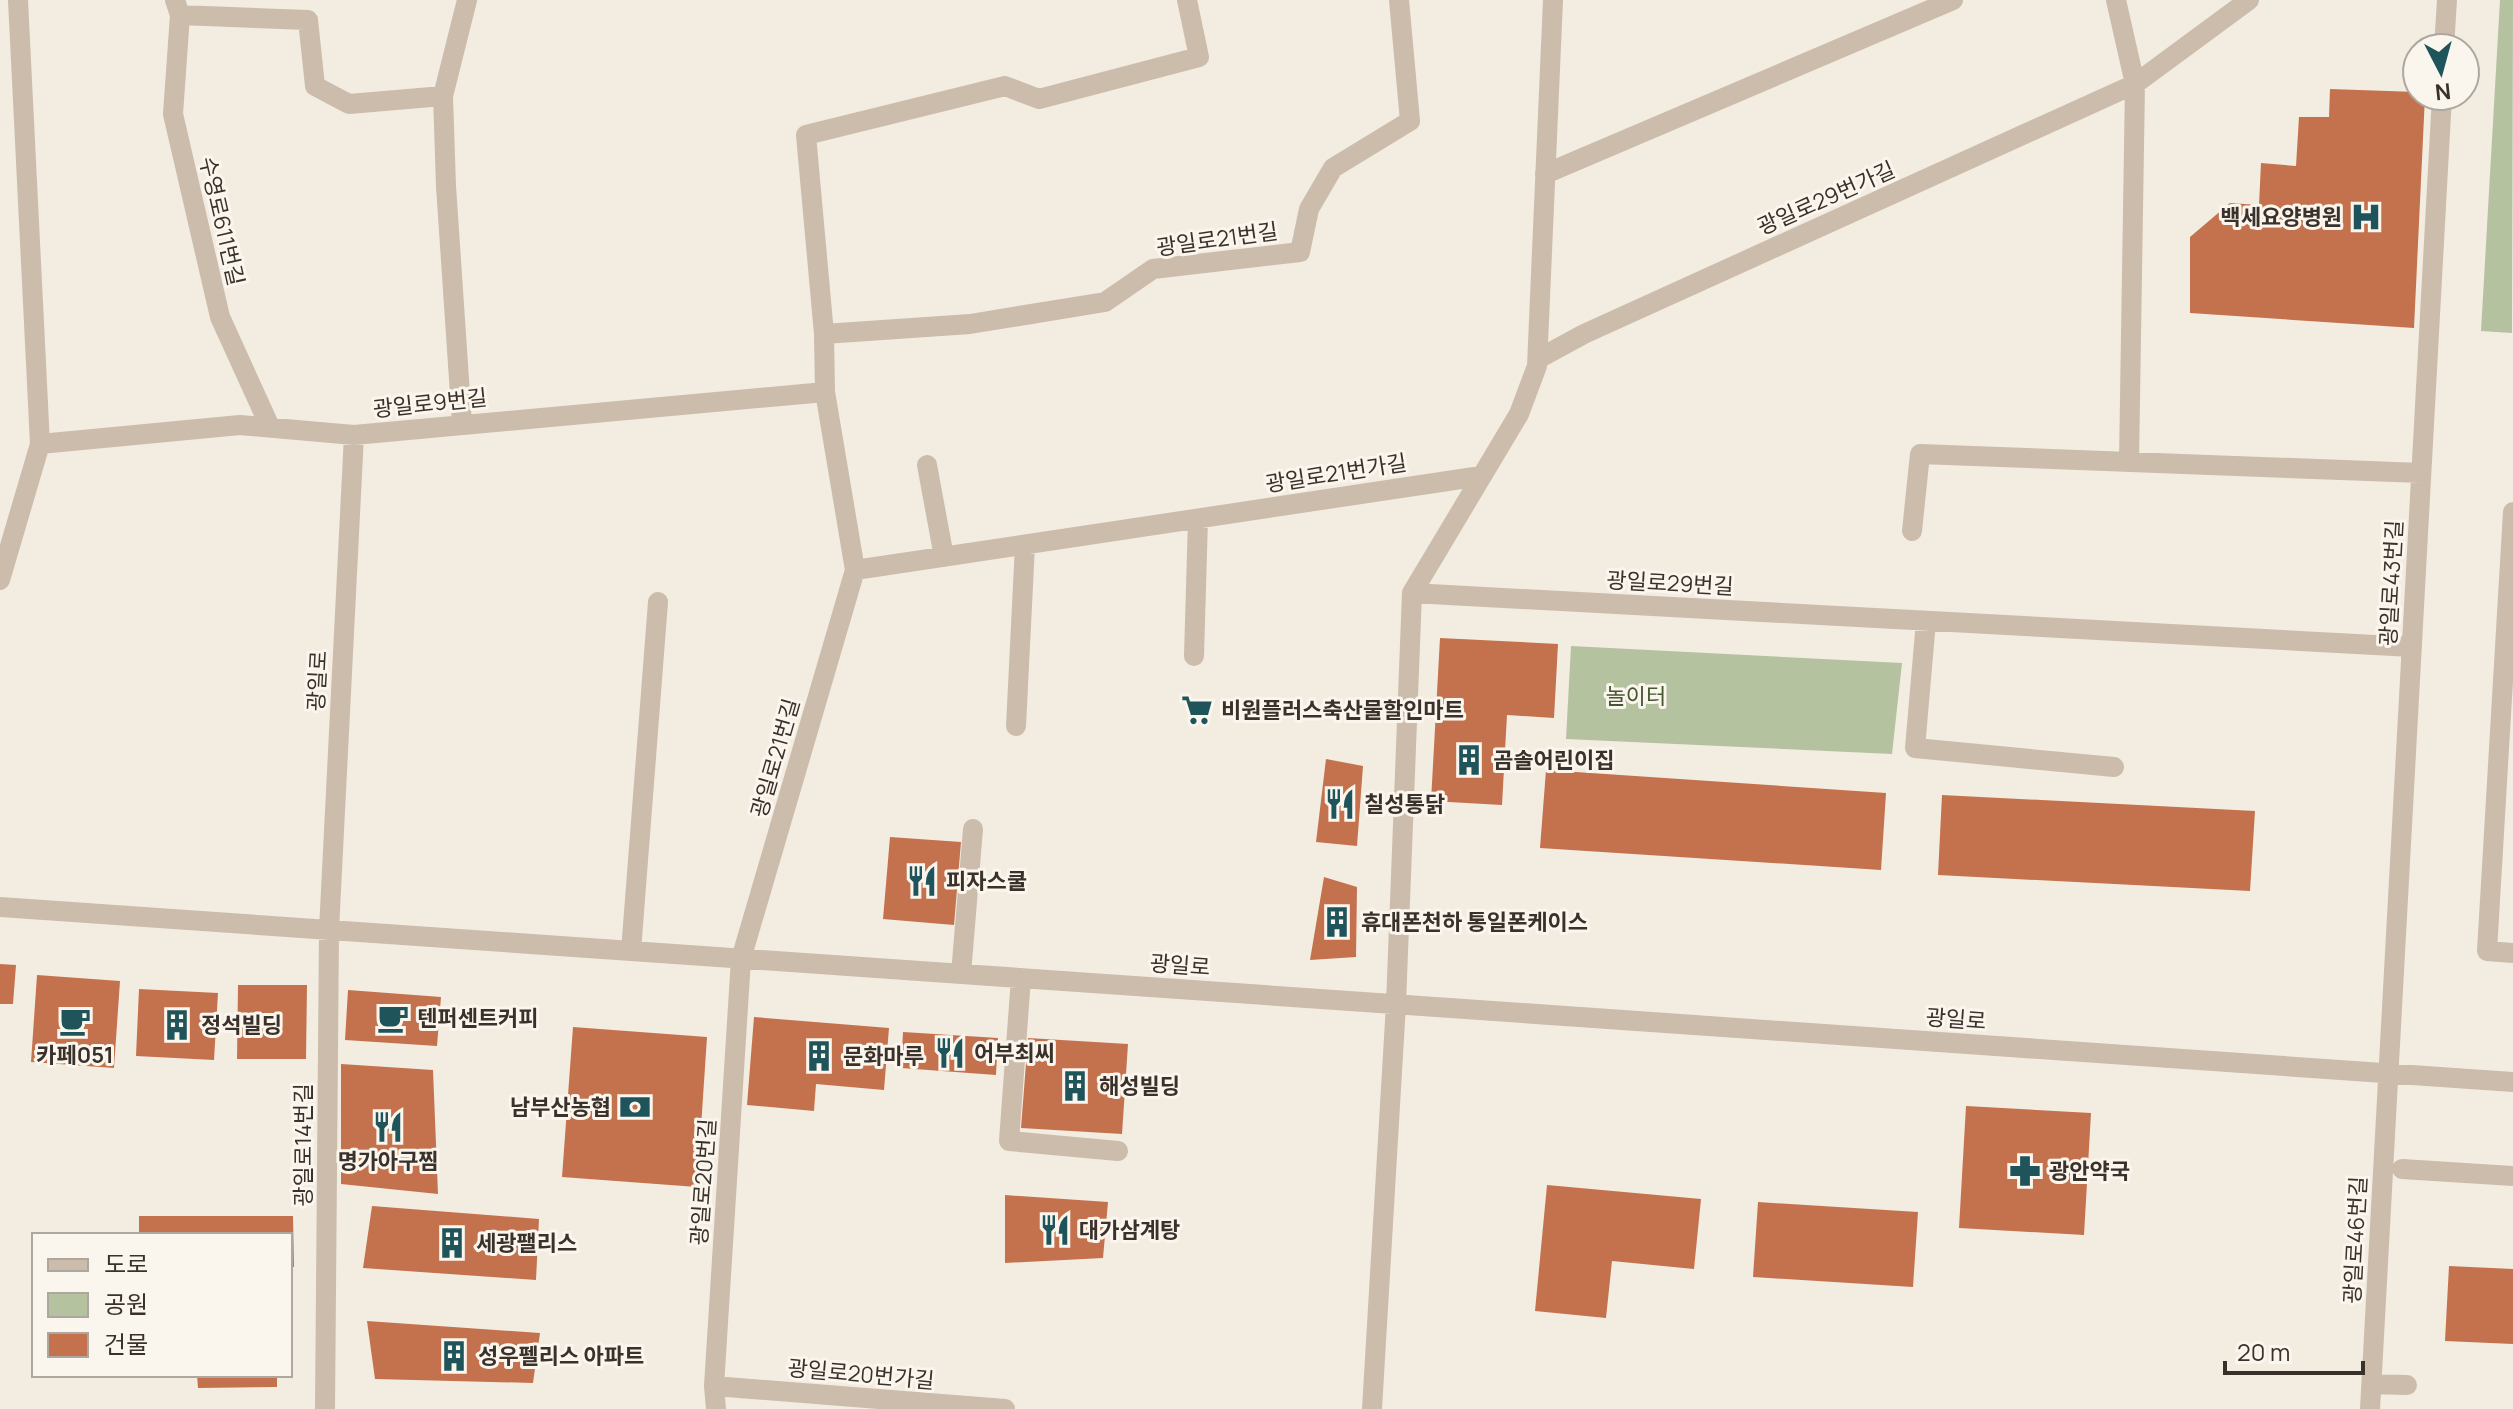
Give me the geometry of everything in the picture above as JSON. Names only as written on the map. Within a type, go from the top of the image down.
[{"type":"street","points":[[0,580],[8,525],[40,444],[18,0]]},
{"type":"street","points":[[462,424],[443,96],[467,0]]},
{"type":"street","name":"광일로21번길","points":[[741,959],[855,570],[825,392],[824,334],[806,135],[1005,86],[1039,99],[1199,57],[1187,0]]},
{"type":"street","name":"광일로21번길","points":[[824,334],[970,324],[1105,302],[1153,269],[1300,252],[1309,209],[1333,168],[1410,121],[1399,0]]},
{"type":"street","points":[[1372,1409],[1396,1004],[1412,593],[1519,414],[1538,359],[1553,0]]},
{"type":"street","points":[[1545,174],[1953,0]]},
{"type":"street","points":[[2116,0],[2135,84],[2129,462]]},
{"type":"street","name":"광일로29번가길","points":[[1538,359],[1584,334],[2135,84],[2249,0]]},
{"type":"street","points":[[2445,32],[2447,0]]},
{"type":"street","name":"수영로611번길","points":[[270,427],[220,317],[173,114],[178,8],[308,20],[315,86],[349,104],[443,96]]},
{"type":"street","name":"광일로43번길","points":[[2389,1073],[2441,112]]},
{"type":"street","name":"광일로9번길","points":[[40,444],[240,425],[354,435],[825,392]]},
{"type":"street","name":"광일로","points":[[329,930],[354,435]]},
{"type":"street","points":[[1912,531],[1920,454],[2421,473]]},
{"type":"street","points":[[927,465],[944,557]]},
{"type":"street","name":"광일로21번가길","points":[[855,570],[1481,476]]},
{"type":"street","points":[[2513,512],[2487,951],[2513,953]]},
{"type":"street","points":[[1194,656],[1198,519]]},
{"type":"street","points":[[1016,726],[1025,545]]},
{"type":"street","name":"광일로29번길","points":[[1412,593],[2412,647]]},
{"type":"street","points":[[631,951],[658,602]]},
{"type":"street","points":[[1926,621],[1915,748],[2114,767]]},
{"type":"street","points":[[961,974],[973,829]]},
{"type":"street","name":"광일로","points":[[0,907],[2513,1082]]},
{"type":"street","name":"광일로14번길","points":[[325,1409],[329,930]]},
{"type":"street","name":"광일로20번길","points":[[716,1409],[714,1386],[741,959]]},
{"type":"street","points":[[1021,978],[1009,1141],[1118,1151]]},
{"type":"street","name":"광일로46번길","points":[[2370,1409],[2389,1073]]},
{"type":"street","points":[[2402,1169],[2513,1176]]},
{"type":"street","points":[[2372,1384],[2407,1385]]},
{"type":"street","name":"광일로20번가길","points":[[714,1386],[1005,1409]]},
{"type":"green space","points":[[2500,0],[2513,0],[2512,333],[2481,331]]},
{"type":"green space","name":"놀이터","points":[[1571,646],[1902,663],[1892,754],[1566,739]]},
{"type":"building","points":[[2330,89],[2401,91],[2401,112],[2424,112],[2414,328],[2190,313],[2190,237],[2230,203],[2259,205],[2261,163],[2296,166],[2299,117],[2329,117]]},
{"type":"building","name":"곰솔어린이집","points":[[1440,638],[1558,644],[1554,718],[1507,715],[1502,805],[1431,801]]},
{"type":"building","name":"칠성통닭","points":[[1326,759],[1363,766],[1357,846],[1316,842]]},
{"type":"building","points":[[1546,770],[1886,793],[1881,870],[1540,848]]},
{"type":"building","points":[[1942,795],[2255,811],[2250,891],[1938,875]]},
{"type":"building","name":"피자스쿨","points":[[890,837],[961,842],[954,925],[883,919]]},
{"type":"building","name":"휴대폰천하 통일폰케이스","points":[[1324,877],[1357,887],[1356,957],[1310,960]]},
{"type":"building","points":[[0,964],[16,965],[13,1004],[0,1004]]},
{"type":"building","name":"카페051","points":[[37,975],[120,981],[114,1068],[31,1062]]},
{"type":"building","points":[[238,985],[307,985],[306,1059],[237,1059]]},
{"type":"building","name":"정석빌딩","points":[[139,989],[218,993],[214,1060],[136,1056]]},
{"type":"building","name":"텐퍼센트커피","points":[[348,990],[441,997],[437,1046],[345,1040]]},
{"type":"building","name":"문화마루","points":[[754,1017],[889,1028],[884,1090],[816,1084],[814,1111],[747,1105]]},
{"type":"building","name":"남부산농협","points":[[573,1027],[707,1037],[697,1187],[562,1177]]},
{"type":"building","name":"어부최씨","points":[[903,1032],[998,1038],[996,1075],[901,1068]]},
{"type":"building","name":"해성빌딩","points":[[1028,1038],[1128,1044],[1122,1134],[1021,1128]]},
{"type":"building","name":"명가아구찜","points":[[341,1064],[433,1070],[438,1194],[341,1184]]},
{"type":"building","name":"광안약국","points":[[1966,1106],[2091,1113],[2084,1235],[1959,1228]]},
{"type":"building","points":[[1547,1185],[1701,1199],[1694,1269],[1612,1261],[1606,1318],[1535,1311]]},
{"type":"building","name":"대가삼계탕","points":[[1005,1195],[1108,1202],[1103,1258],[1005,1263]]},
{"type":"building","points":[[1758,1202],[1918,1212],[1913,1287],[1753,1277]]},
{"type":"building","name":"세광팰리스","points":[[372,1206],[539,1219],[536,1280],[363,1268]]},
{"type":"building","points":[[139,1216],[293,1216],[294,1267],[292,1233],[139,1233]]},
{"type":"building","points":[[2449,1266],[2513,1269],[2513,1344],[2445,1341]]},
{"type":"building","name":"성우펠리스 아파트","points":[[367,1321],[540,1333],[533,1383],[375,1379]]},
{"type":"building","points":[[197,1377],[277,1377],[277,1387],[198,1388]]},
{"type":"place","name":"백세요양병원","points":[[2366,217]]},
{"type":"place","name":"비원플러스축산물할인마트","points":[[1197,710]]},
{"type":"place","name":"곰솔어린이집","points":[[1469,760]]},
{"type":"place","name":"칠성통닭","points":[[1340,804]]},
{"type":"place","name":"피자스쿨","points":[[922,881]]},
{"type":"place","name":"휴대폰천하 통일폰케이스","points":[[1337,922]]},
{"type":"place","name":"텐퍼센트커피","points":[[393,1018]]},
{"type":"place","name":"카페051","points":[[75,1021]]},
{"type":"place","name":"정석빌딩","points":[[177,1025]]},
{"type":"place","name":"어부최씨","points":[[950,1053]]},
{"type":"place","name":"문화마루","points":[[819,1056]]},
{"type":"place","name":"해성빌딩","points":[[1075,1086]]},
{"type":"place","name":"남부산농협","points":[[635,1107]]},
{"type":"place","name":"명가아구찜","points":[[388,1127]]},
{"type":"place","name":"광안약국","points":[[2025,1171]]},
{"type":"place","name":"대가삼계탕","points":[[1055,1230]]},
{"type":"place","name":"세광팰리스","points":[[452,1243]]},
{"type":"place","name":"성우펠리스 아파트","points":[[454,1356]]}]
